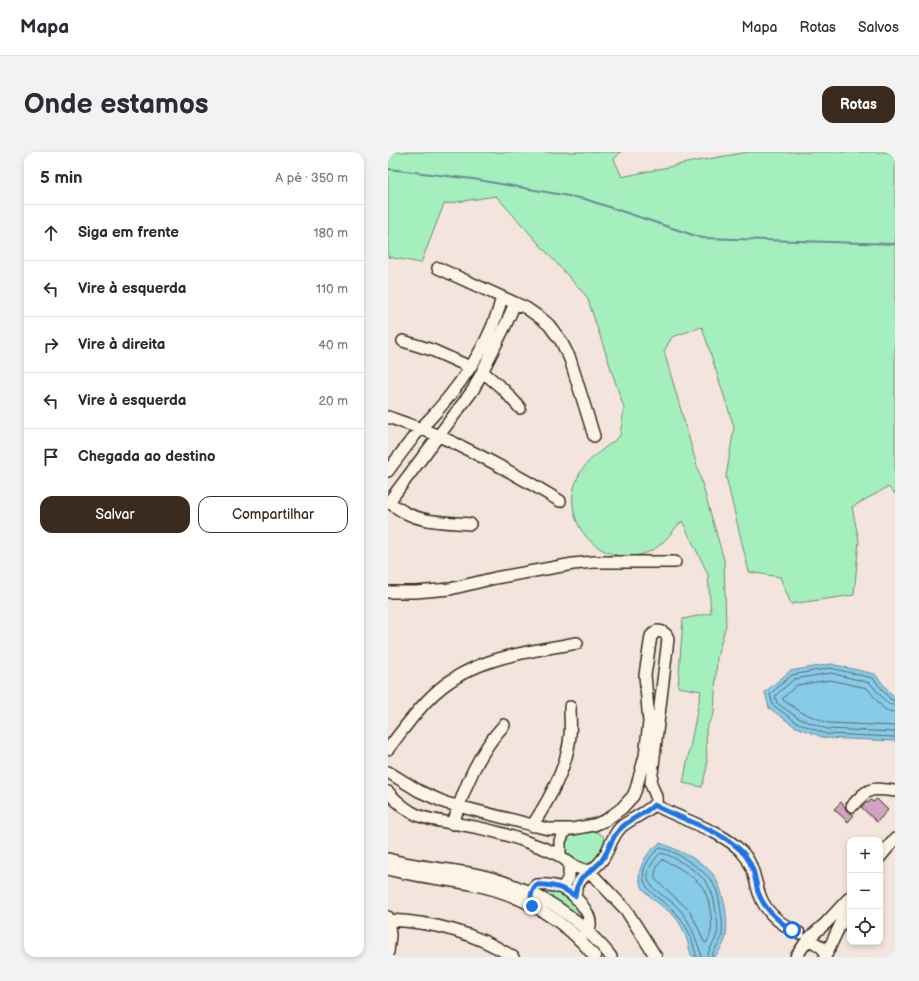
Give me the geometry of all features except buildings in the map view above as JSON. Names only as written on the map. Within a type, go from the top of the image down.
[{"type":"street","points":[[438,268],[515,303],[542,319],[556,333],[570,359],[594,436]]},
{"type":"street","points":[[388,471],[470,367],[483,345],[499,309],[502,297]]},
{"type":"street","points":[[470,524],[434,522],[405,512],[388,502],[473,390],[515,303]]},
{"type":"street","points":[[404,341],[432,350],[470,367]]},
{"type":"street","points":[[483,372],[503,389],[520,408]]},
{"type":"street","points":[[388,417],[438,436],[512,473],[560,501]]},
{"type":"street","points":[[388,592],[416,592],[450,589],[501,577],[574,564],[594,562],[675,562]]},
{"type":"street","points":[[388,772],[406,784],[446,803],[459,805],[532,826],[548,829],[566,829],[594,825],[606,820],[622,808],[633,796],[636,789],[645,756],[648,733],[645,676],[651,636],[655,632],[660,631],[666,634],[668,639],[651,782],[655,800]]},
{"type":"street","points":[[388,749],[427,700],[448,683],[468,670],[502,657],[577,644]]},
{"type":"street","points":[[532,826],[547,802],[563,764],[570,736],[570,707]]},
{"type":"street","points":[[453,824],[459,805],[479,760],[496,734],[504,725]]},
{"type":"street","points":[[636,789],[649,791],[655,800],[735,845],[746,856],[751,864],[758,891],[768,910],[777,919],[820,946],[826,955]]},
{"type":"street","points":[[852,806],[867,790],[876,789],[895,791]]},
{"type":"street","points":[[388,792],[398,804],[416,816],[505,834],[560,856],[568,864],[582,870],[589,871],[629,915],[656,957]]},
{"type":"street","points":[[575,896],[578,884],[589,871],[604,858],[614,835],[622,826],[655,800]]},
{"type":"street","points":[[594,825],[601,829],[605,834],[608,841],[608,848]]},
{"type":"street","points":[[560,856],[560,842],[566,829]]},
{"type":"street","points":[[883,853],[895,839]]},
{"type":"street","points":[[388,859],[469,873],[532,893],[552,903],[563,911],[588,932],[611,957]]},
{"type":"street","points":[[563,888],[569,877],[568,864]]},
{"type":"street","points":[[388,870],[476,885],[511,895],[557,921],[576,936],[595,957]]},
{"type":"street","points":[[532,906],[532,893],[533,888],[536,885],[550,885],[563,888],[575,896],[580,901],[587,913],[590,927],[588,932],[583,935],[576,936]]},
{"type":"street","points":[[796,957],[803,936],[826,923],[847,900]]},
{"type":"street","points":[[826,955],[848,909]]},
{"type":"street","points":[[388,952],[390,935],[388,918],[421,922],[452,930],[482,940],[513,957]]},
{"type":"green space","points":[[388,152],[621,152],[614,159],[622,177],[691,162],[748,152],[895,152],[895,494],[888,487],[852,507],[859,541],[854,595],[791,604],[780,577],[749,572],[726,477],[734,427],[702,327],[672,337],[664,351],[724,560],[726,625],[717,657],[714,713],[706,729],[707,767],[702,787],[683,783],[701,691],[678,687],[683,619],[711,613],[708,574],[682,521],[657,547],[646,553],[628,556],[612,554],[597,547],[586,536],[577,522],[573,506],[574,490],[580,473],[584,467],[593,457],[620,436],[624,408],[587,297],[496,196],[444,204],[421,263],[388,257]]},
{"type":"green space","points":[[594,830],[603,836],[604,846],[603,851],[592,863],[583,867],[562,853],[562,849],[569,833]]},
{"type":"green space","points":[[540,889],[560,891],[580,908],[587,927],[534,890]]},
{"type":"water","points":[[831,664],[875,674],[895,699],[895,741],[825,738],[794,726],[769,708],[765,692],[790,671]]},
{"type":"water","points":[[660,843],[695,859],[707,868],[716,879],[722,894],[726,912],[727,928],[725,941],[715,957],[694,957],[691,955],[689,945],[679,922],[670,912],[644,890],[640,883],[639,875],[643,863],[649,853]]},
{"type":"waterway","points":[[388,169],[473,179],[585,199],[702,238],[895,244]]},
{"type":"route","points":[[532,906],[531,900],[533,888],[536,885],[543,884],[557,886],[575,896],[577,886],[581,879],[604,858],[614,835],[622,826],[654,805],[721,836],[741,850],[751,864],[758,891],[768,910],[772,915],[792,930]]}]
